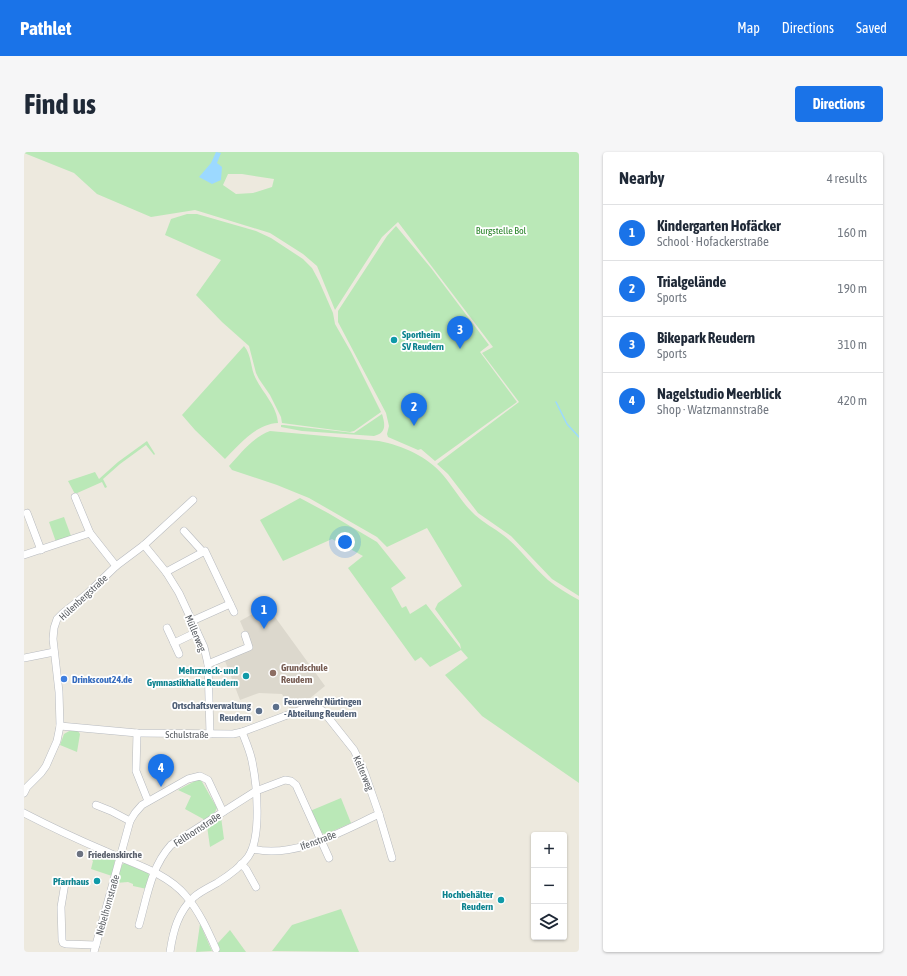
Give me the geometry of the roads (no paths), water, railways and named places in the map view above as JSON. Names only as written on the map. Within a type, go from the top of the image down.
[{"type":"street","points":[[74,497],[90,533],[116,566]]},
{"type":"street","name":"Hülenbergstraße","points":[[25,789],[41,774],[46,766],[57,741],[60,726],[59,692],[53,639],[54,628],[58,619],[116,566],[144,545],[193,500]]},
{"type":"street","points":[[27,513],[41,550]]},
{"type":"street","points":[[184,531],[203,552],[205,551],[234,612]]},
{"type":"street","points":[[24,555],[90,533]]},
{"type":"street","name":"Müllerweg","points":[[144,545],[166,572],[179,593],[204,647],[208,664],[210,734]]},
{"type":"street","points":[[166,572],[203,552]]},
{"type":"street","points":[[192,621],[230,604]]},
{"type":"street","points":[[167,628],[179,654]]},
{"type":"street","points":[[174,643],[197,632]]},
{"type":"street","points":[[208,664],[249,648],[245,635]]},
{"type":"street","points":[[24,658],[54,652]]},
{"type":"street","name":"Schulstraße","points":[[60,726],[137,733],[210,734],[242,732],[309,707]]},
{"type":"street","name":"Kelterweg","points":[[309,707],[318,708],[323,711],[354,750],[364,771],[392,858]]},
{"type":"street","points":[[170,952],[173,934],[178,918],[190,901],[195,896],[227,877],[248,857],[253,849],[257,825],[256,791],[252,761],[242,732]]},
{"type":"street","points":[[137,733],[136,771],[148,801]]},
{"type":"street","points":[[96,805],[130,821],[135,813],[148,801],[188,779],[200,776],[208,780],[223,812]]},
{"type":"street","name":"Fellhornstraße","points":[[139,925],[154,872],[164,853],[171,845],[256,791],[285,780],[296,784],[329,858]]},
{"type":"street","points":[[24,813],[62,832],[154,872],[177,887],[190,901],[208,930],[216,949]]},
{"type":"street","name":"Ifenstraße","points":[[253,849],[280,851],[322,840],[379,814]]},
{"type":"street","name":"Nebelhornstraße","points":[[95,948],[130,821]]},
{"type":"street","points":[[241,864],[246,869],[256,887]]},
{"type":"street","points":[[65,883],[60,908],[63,943],[95,948]]},
{"type":"water","points":[[216,152],[221,153],[217,163],[222,167],[221,180],[212,184],[199,177],[211,163]]},
{"type":"waterway","points":[[556,402],[567,424],[579,437]]},
{"type":"place","name":"Sportheim SV Reudern","points":[[394,340]]},
{"type":"place","name":"Bikepark Reudern","points":[[460,349]]},
{"type":"place","name":"Trialgelände","points":[[414,426]]},
{"type":"place","name":"Kindergarten Hofäcker","points":[[264,629]]},
{"type":"place","name":"Grundschule Reudern","points":[[273,673]]},
{"type":"place","name":"Mehrzweck- und Gymnastikhalle Reudern","points":[[246,676]]},
{"type":"place","name":"Drinkscout24.de","points":[[64,679]]},
{"type":"place","name":"Feuerwehr Nürtingen - Abteilung Reudern","points":[[276,707]]},
{"type":"place","name":"Ortschaftsverwaltung Reudern","points":[[259,711]]},
{"type":"place","name":"Nagelstudio Meerblick","points":[[161,787]]},
{"type":"place","name":"Friedenskirche","points":[[80,854]]},
{"type":"place","name":"Pfarrhaus","points":[[97,881]]},
{"type":"place","name":"Hochbehälter Reudern","points":[[501,900]]},
{"type":"park label","name":"Burgstelle Bol","points":[[501,230]]}]
